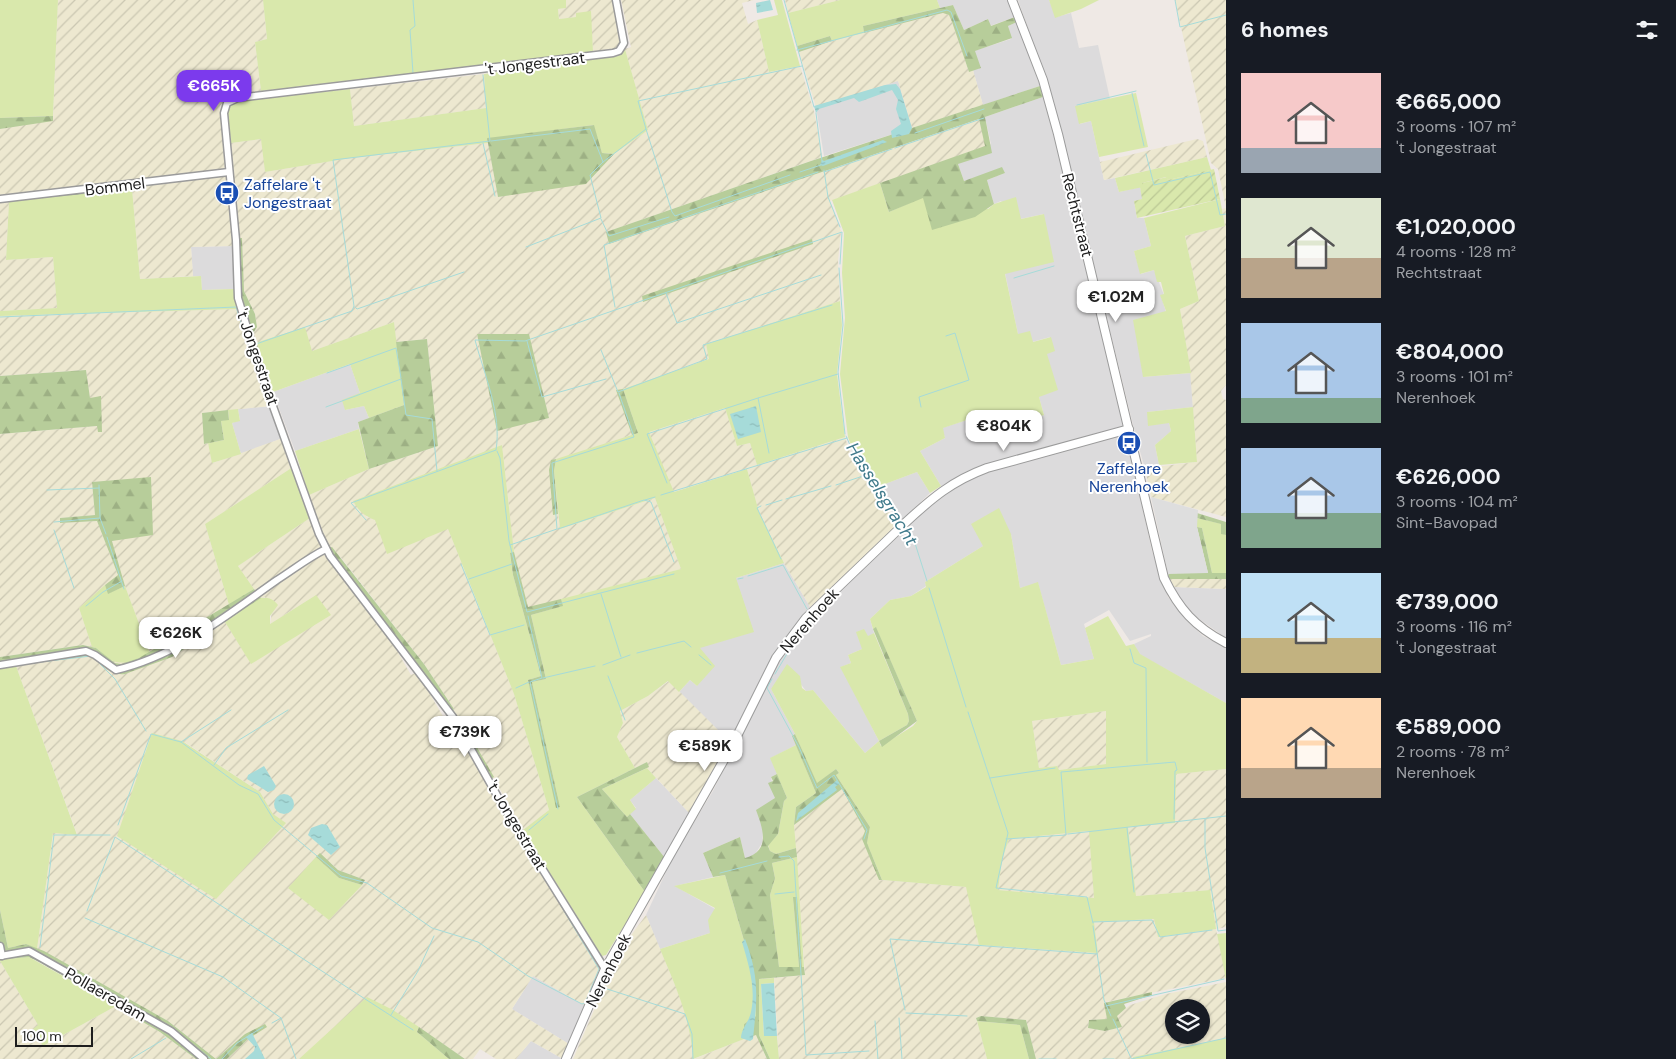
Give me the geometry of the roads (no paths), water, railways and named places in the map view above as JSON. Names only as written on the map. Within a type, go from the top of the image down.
[{"type":"street","name":"'t Jongestraat","points":[[605,969],[503,806],[453,717],[326,549],[261,373],[238,298],[236,240],[224,113],[225,107],[231,100],[613,54],[619,51],[624,43],[616,0]]},
{"type":"street","name":"Rechtstraat","points":[[1012,0],[1043,80],[1058,134],[1130,429],[1164,578],[1176,603],[1192,620],[1226,643]]},
{"type":"street","name":"Bommel","points":[[0,199],[229,172]]},
{"type":"street","name":"Nerenhoek","points":[[566,1059],[605,969],[733,744],[776,658],[790,636],[812,612],[903,525],[935,496],[965,476],[987,468],[1130,429]]},
{"type":"street","points":[[0,665],[86,651],[116,670],[136,666],[164,654],[210,627],[326,549]]},
{"type":"street","points":[[0,946],[1,956]]},
{"type":"street","name":"Pollaeredam","points":[[1,956],[29,950],[170,1031],[204,1059]]},
{"type":"water","points":[[770,0],[773,10],[757,13],[756,3]]},
{"type":"water","points":[[896,84],[900,89],[912,128],[909,134],[892,138],[891,131],[901,124],[896,109],[898,100],[892,90],[859,102],[854,98],[819,109],[816,113],[814,106],[885,85]]},
{"type":"water","points":[[883,140],[887,142],[823,166],[820,165],[822,160],[824,161]]},
{"type":"water","points":[[756,406],[761,432],[738,439],[730,414]]},
{"type":"water","points":[[264,766],[276,786],[274,790],[268,792],[247,779],[248,775]]},
{"type":"water","points":[[837,780],[839,784],[835,787],[837,790],[796,821],[798,813]]},
{"type":"water","points":[[284,794],[291,797],[294,804],[291,811],[284,814],[277,811],[274,804],[277,797]]},
{"type":"water","points":[[322,824],[327,825],[340,847],[331,855],[308,835],[311,828]]},
{"type":"water","points":[[745,939],[753,965],[756,989],[753,1039],[750,1041],[741,1038],[750,1016],[753,994],[751,977],[742,942]]},
{"type":"water","points":[[774,983],[777,1036],[764,1036],[761,984]]},
{"type":"water","points":[[252,1033],[265,1059],[245,1059],[254,1051],[255,1047],[246,1037]]},
{"type":"waterway","points":[[413,0],[415,26],[410,30],[413,73]]},
{"type":"waterway","name":"Hasselsgracht","points":[[784,0],[814,107]]},
{"type":"waterway","points":[[1175,0],[1180,27],[1226,15]]},
{"type":"waterway","points":[[797,50],[947,10],[951,12],[967,56]]},
{"type":"waterway","points":[[526,247],[601,218],[590,175],[603,162],[646,129],[638,101],[802,66]]},
{"type":"waterway","points":[[256,344],[352,311],[354,306],[333,160],[490,141],[483,75]]},
{"type":"waterway","points":[[1077,105],[1136,91]]},
{"type":"waterway","points":[[1132,93],[1144,146]]},
{"type":"waterway","points":[[915,133],[984,109]]},
{"type":"waterway","name":"Hasselsgracht","points":[[816,113],[822,161]]},
{"type":"waterway","points":[[895,148],[984,118]]},
{"type":"waterway","points":[[491,141],[590,129],[603,162]]},
{"type":"waterway","points":[[646,129],[672,212],[675,216],[790,175]]},
{"type":"waterway","points":[[483,143],[495,196]]},
{"type":"waterway","points":[[824,172],[892,149]]},
{"type":"waterway","points":[[1146,154],[1154,185],[1210,172],[1220,215],[1226,214]]},
{"type":"waterway","points":[[800,172],[821,165]]},
{"type":"waterway","name":"Hasselsgracht","points":[[824,170],[828,197],[840,227]]},
{"type":"waterway","points":[[615,307],[604,245],[818,172]]},
{"type":"waterway","points":[[601,219],[609,236],[669,217]]},
{"type":"waterway","points":[[366,520],[351,503],[496,450],[497,422],[475,340],[525,341],[842,232],[840,264]]},
{"type":"waterway","points":[[1014,278],[1054,266]]},
{"type":"waterway","name":"Hasselsgracht","points":[[839,268],[843,325],[838,372],[845,434]]},
{"type":"waterway","points":[[355,307],[357,309],[464,272]]},
{"type":"waterway","points":[[666,293],[677,323],[821,275]]},
{"type":"waterway","points":[[601,350],[618,392],[707,359],[703,345],[832,305]]},
{"type":"waterway","points":[[0,317],[236,307],[248,345]]},
{"type":"waterway","points":[[921,407],[919,397],[969,380],[955,333],[946,336]]},
{"type":"waterway","points":[[527,341],[542,397],[606,379]]},
{"type":"waterway","points":[[327,373],[396,348],[401,378]]},
{"type":"waterway","points":[[769,453],[758,398],[838,374]]},
{"type":"waterway","points":[[326,407],[401,379],[406,415],[432,419],[437,471]]},
{"type":"waterway","points":[[510,545],[557,529],[552,463],[634,437],[619,393]]},
{"type":"waterway","points":[[667,483],[647,434],[758,398]]},
{"type":"waterway","name":"Hasselsgracht","points":[[846,436],[857,459],[871,481],[901,522]]},
{"type":"waterway","points":[[661,495],[847,438]]},
{"type":"waterway","points":[[497,451],[500,458],[509,541],[527,612],[674,574]]},
{"type":"waterway","points":[[836,485],[866,475]]},
{"type":"waterway","points":[[99,485],[100,518],[106,534]]},
{"type":"waterway","points":[[786,499],[831,486]]},
{"type":"waterway","points":[[47,490],[99,488]]},
{"type":"waterway","points":[[645,500],[655,497]]},
{"type":"waterway","points":[[558,529],[644,500],[651,502],[674,562]]},
{"type":"waterway","points":[[766,505],[782,500]]},
{"type":"waterway","points":[[761,506],[757,508],[781,559]]},
{"type":"waterway","points":[[54,522],[100,518]]},
{"type":"waterway","name":"Hasselsgracht","points":[[905,527],[913,537],[927,581]]},
{"type":"waterway","points":[[54,530],[74,588]]},
{"type":"waterway","points":[[107,537],[124,589]]},
{"type":"waterway","points":[[461,564],[490,635],[524,625]]},
{"type":"waterway","points":[[469,579],[512,564]]},
{"type":"waterway","points":[[748,576],[783,565],[807,609]]},
{"type":"waterway","points":[[738,579],[743,578]]},
{"type":"waterway","points":[[86,606],[103,592],[122,581]]},
{"type":"waterway","name":"Hasselsgracht","points":[[929,588],[966,707]]},
{"type":"waterway","points":[[601,594],[621,657]]},
{"type":"waterway","points":[[528,616],[542,678],[530,682],[558,809]]},
{"type":"waterway","points":[[797,639],[813,619]]},
{"type":"waterway","points":[[637,653],[684,641],[691,647]]},
{"type":"waterway","points":[[775,674],[794,642]]},
{"type":"waterway","points":[[1130,649],[1134,663],[1146,668],[1147,762]]},
{"type":"waterway","points":[[603,665],[630,655]]},
{"type":"waterway","points":[[699,655],[711,665]]},
{"type":"waterway","points":[[23,664],[91,656]]},
{"type":"waterway","points":[[94,658],[115,679],[146,731]]},
{"type":"waterway","points":[[543,678],[595,666]]},
{"type":"waterway","points":[[608,676],[625,720]]},
{"type":"waterway","points":[[772,679],[767,688],[799,747],[817,788],[834,775],[867,830],[864,839]]},
{"type":"waterway","points":[[516,688],[529,682]]},
{"type":"waterway","points":[[181,742],[231,710]]},
{"type":"waterway","points":[[214,765],[226,748],[288,710]]},
{"type":"waterway","name":"Hasselsgracht","points":[[968,712],[1008,833],[996,888],[1087,897],[1093,923]]},
{"type":"waterway","points":[[118,825],[151,734],[181,742],[239,785],[258,794],[274,820],[341,876],[367,883],[432,928],[478,942],[528,976],[582,1004],[585,1003],[599,969],[561,906]]},
{"type":"waterway","points":[[1006,839],[1066,835],[1061,772],[1175,762],[1177,770],[1175,771],[1174,819]]},
{"type":"waterway","points":[[990,778],[1055,768]]},
{"type":"waterway","points":[[529,830],[548,814]]},
{"type":"waterway","points":[[1068,834],[1226,816]]},
{"type":"waterway","points":[[1205,819],[1205,848],[1218,931],[1226,930]]},
{"type":"waterway","points":[[1127,828],[1134,892]]},
{"type":"waterway","points":[[40,947],[54,835],[110,835]]},
{"type":"waterway","points":[[87,911],[115,837],[413,1030]]},
{"type":"waterway","points":[[779,857],[789,856],[794,861],[806,1055],[869,1051]]},
{"type":"waterway","points":[[720,873],[767,861]]},
{"type":"waterway","points":[[775,894],[794,892]]},
{"type":"waterway","points":[[85,918],[223,977],[281,1018],[272,1023]]},
{"type":"waterway","points":[[1093,922],[1152,920],[1160,937],[1212,930]]},
{"type":"waterway","name":"Hasselsgracht","points":[[1093,926],[1104,1000],[1111,1016]]},
{"type":"waterway","points":[[391,1015],[418,971],[434,936]]},
{"type":"waterway","points":[[905,1010],[890,939],[1097,954]]},
{"type":"waterway","points":[[1106,1006],[1224,979]]},
{"type":"waterway","points":[[604,988],[685,1014],[692,1034],[693,1059]]},
{"type":"waterway","points":[[906,1013],[967,1016]]},
{"type":"waterway","points":[[281,1018],[296,1059]]},
{"type":"waterway","points":[[899,1018],[902,1059]]},
{"type":"waterway","name":"Hasselsgracht","points":[[1113,1019],[1131,1058]]},
{"type":"waterway","points":[[875,1021],[878,1059]]},
{"type":"waterway","points":[[222,1059],[237,1043],[263,1027]]},
{"type":"waterway","points":[[182,1036],[211,1059]]},
{"type":"waterway","points":[[131,1059],[166,1038]]},
{"type":"waterway","points":[[1131,1059],[1226,1038]]},
{"type":"waterway","points":[[1039,1059],[1056,1059]]},
{"type":"waterway","points":[[1103,1059],[1114,1059]]},
{"type":"place","name":"Zaffelare 't Jongestraat","points":[[227,193]]},
{"type":"place","name":"Zaffelare Nerenhoek","points":[[1129,443]]}]
